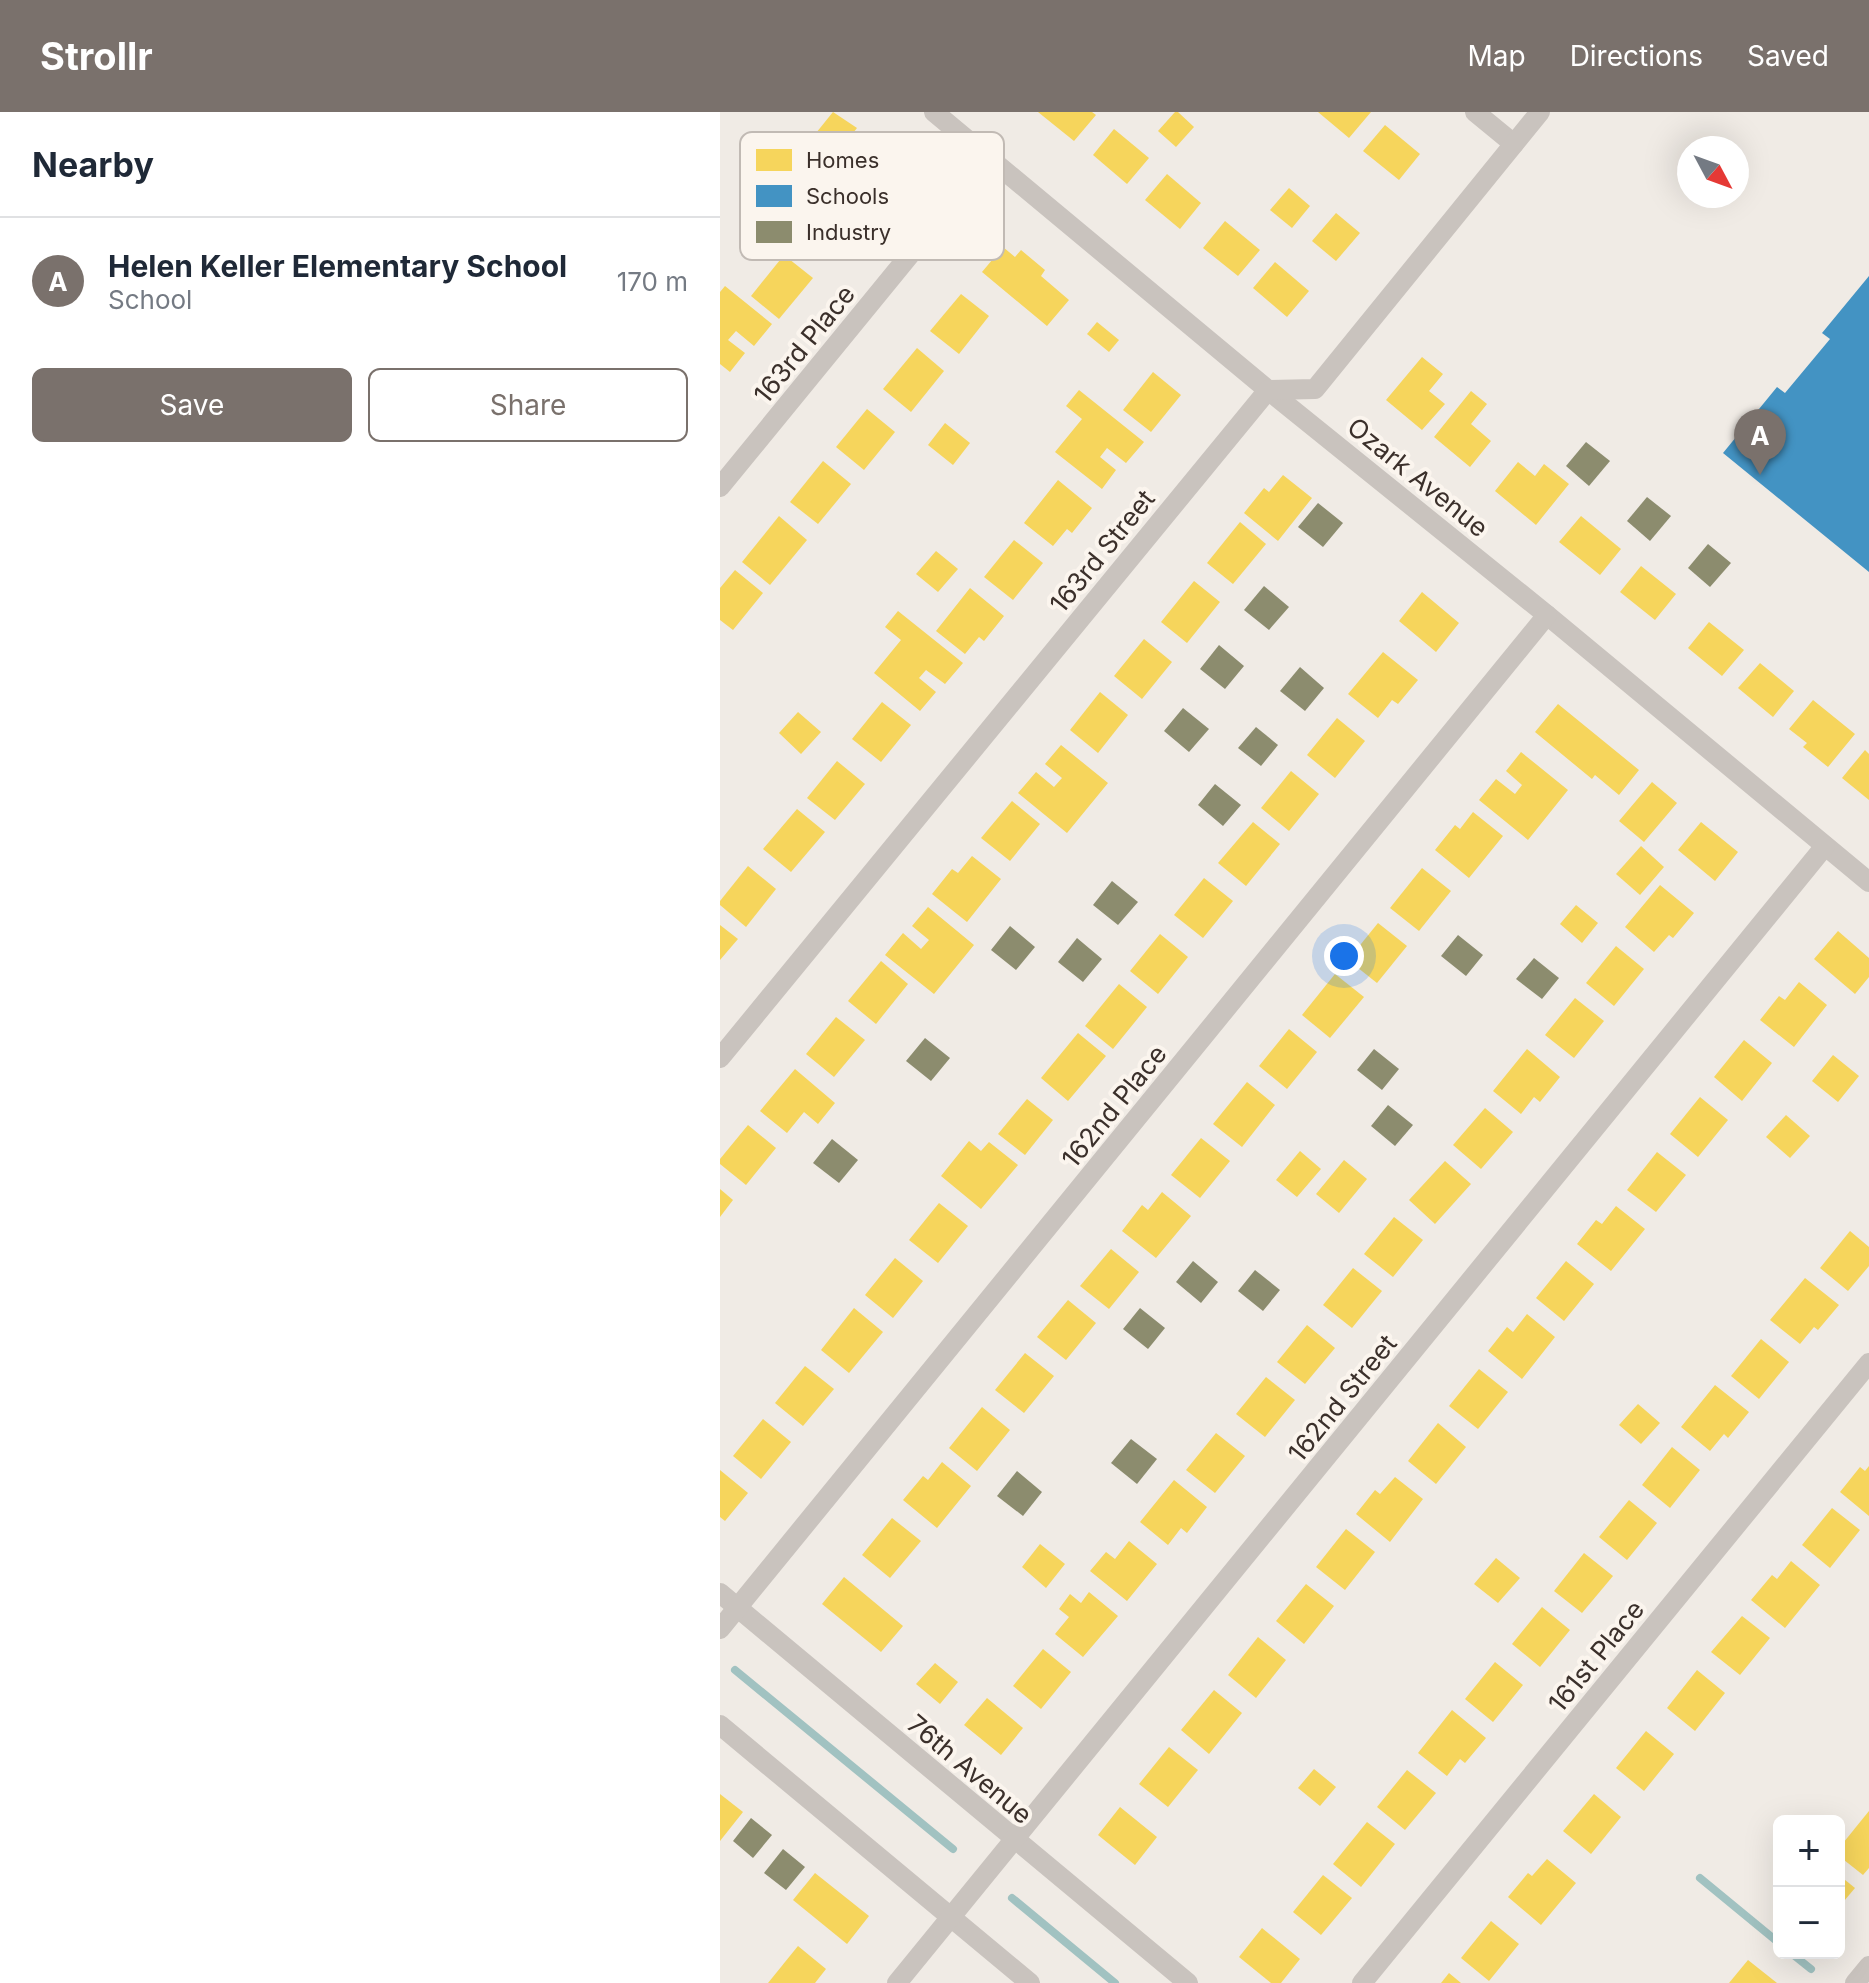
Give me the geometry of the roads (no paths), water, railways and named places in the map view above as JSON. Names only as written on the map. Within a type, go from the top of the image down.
[{"type":"street","name":"Ozark Avenue","points":[[934,112],[958,132]]},
{"type":"street","points":[[1475,112],[1514,144]]},
{"type":"street","points":[[1268,390],[1315,389],[1540,112]]},
{"type":"street","name":"Ozark Avenue","points":[[1004,170],[1869,882]]},
{"type":"street","name":"163rd Place","points":[[720,487],[906,260]]},
{"type":"street","name":"163rd Street","points":[[720,1058],[1268,390]]},
{"type":"street","name":"162nd Place","points":[[720,1629],[1547,615]]},
{"type":"street","name":"162nd Street","points":[[897,1983],[1825,846]]},
{"type":"street","name":"161st Place","points":[[1362,1983],[1869,1363]]},
{"type":"street","name":"76th Avenue","points":[[720,1593],[1188,1983]]},
{"type":"street","points":[[720,1725],[1030,1983]]},
{"type":"street","points":[[1855,1983],[1869,1966]]},
{"type":"waterway","points":[[735,1670],[953,1849]]},
{"type":"waterway","points":[[1700,1878],[1773,1938]]},
{"type":"waterway","points":[[1012,1898],[1115,1983]]},
{"type":"waterway","points":[[1798,1959],[1811,1969]]},
{"type":"place","name":"Helen Keller Elementary School","points":[[1760,475]]}]
